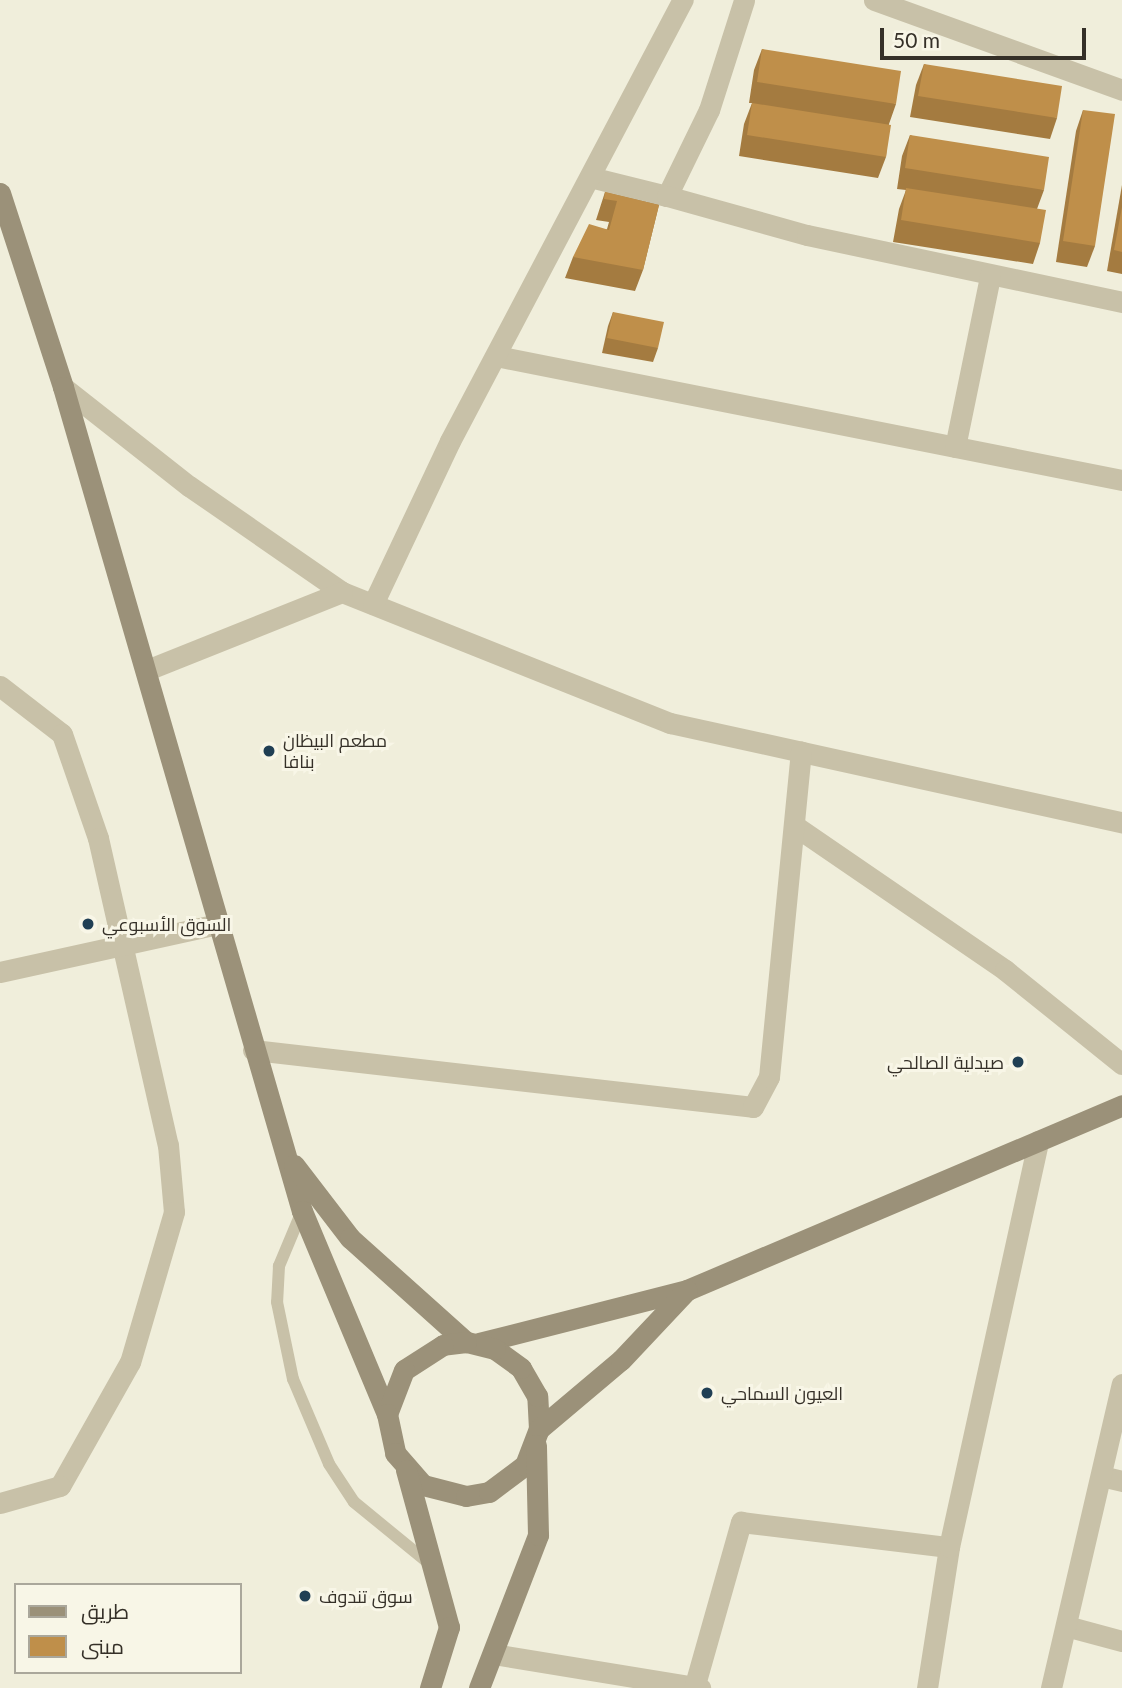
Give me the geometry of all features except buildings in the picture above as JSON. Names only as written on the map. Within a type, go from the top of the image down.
[{"type":"main road","points":[[0,193],[64,387],[147,670],[253,1050],[302,1211],[387,1414],[391,1443],[406,1470],[436,1569],[449,1627],[429,1688]]},
{"type":"main road","points":[[387,1414],[404,1370],[443,1345],[472,1343],[687,1290],[1122,1104]]},
{"type":"main road","points":[[286,1155],[350,1238],[472,1343],[509,1357],[531,1381],[538,1437],[538,1535],[479,1688]]},
{"type":"main road","points":[[406,1470],[444,1493],[477,1494],[509,1481],[538,1437],[621,1360],[687,1290]]},
{"type":"street","points":[[373,604],[496,356],[683,0]]},
{"type":"street","points":[[667,196],[709,110],[744,0]]},
{"type":"street","points":[[874,0],[1122,90]]},
{"type":"street","points":[[590,177],[990,276],[1122,302]]},
{"type":"street","points":[[955,447],[990,276]]},
{"type":"street","points":[[496,356],[1122,480]]},
{"type":"street","points":[[64,387],[189,486],[342,592],[670,723],[1122,822]]},
{"type":"street","points":[[147,670],[342,592]]},
{"type":"street","points":[[0,686],[62,734],[124,943],[168,1145],[174,1212],[130,1363],[60,1486],[0,1503]]},
{"type":"street","points":[[253,1050],[753,1107],[769,1077],[802,752]]},
{"type":"street","points":[[795,826],[1005,970],[1122,1064]]},
{"type":"street","points":[[0,972],[124,943],[218,925]]},
{"type":"street","points":[[927,1688],[949,1547],[1038,1141]]},
{"type":"street","points":[[1051,1688],[1066,1626],[1112,1478],[1122,1384]]},
{"type":"street","points":[[494,1654],[696,1688],[741,1522],[949,1547]]},
{"type":"street","points":[[1066,1626],[1122,1641]]},
{"type":"lane","points":[[302,1211],[279,1266],[277,1302],[293,1379],[329,1464],[355,1502],[436,1569]]},
{"type":"place","name":"مطعم البيظان بنافا","points":[[269,751]]},
{"type":"place","name":"السوق الأسبوعي","points":[[88,924]]},
{"type":"place","name":"صيدلية الصالحي","points":[[1018,1062]]},
{"type":"place","name":"العيون السماحي","points":[[707,1393]]},
{"type":"place","name":"سوق تندوف","points":[[305,1596]]}]
